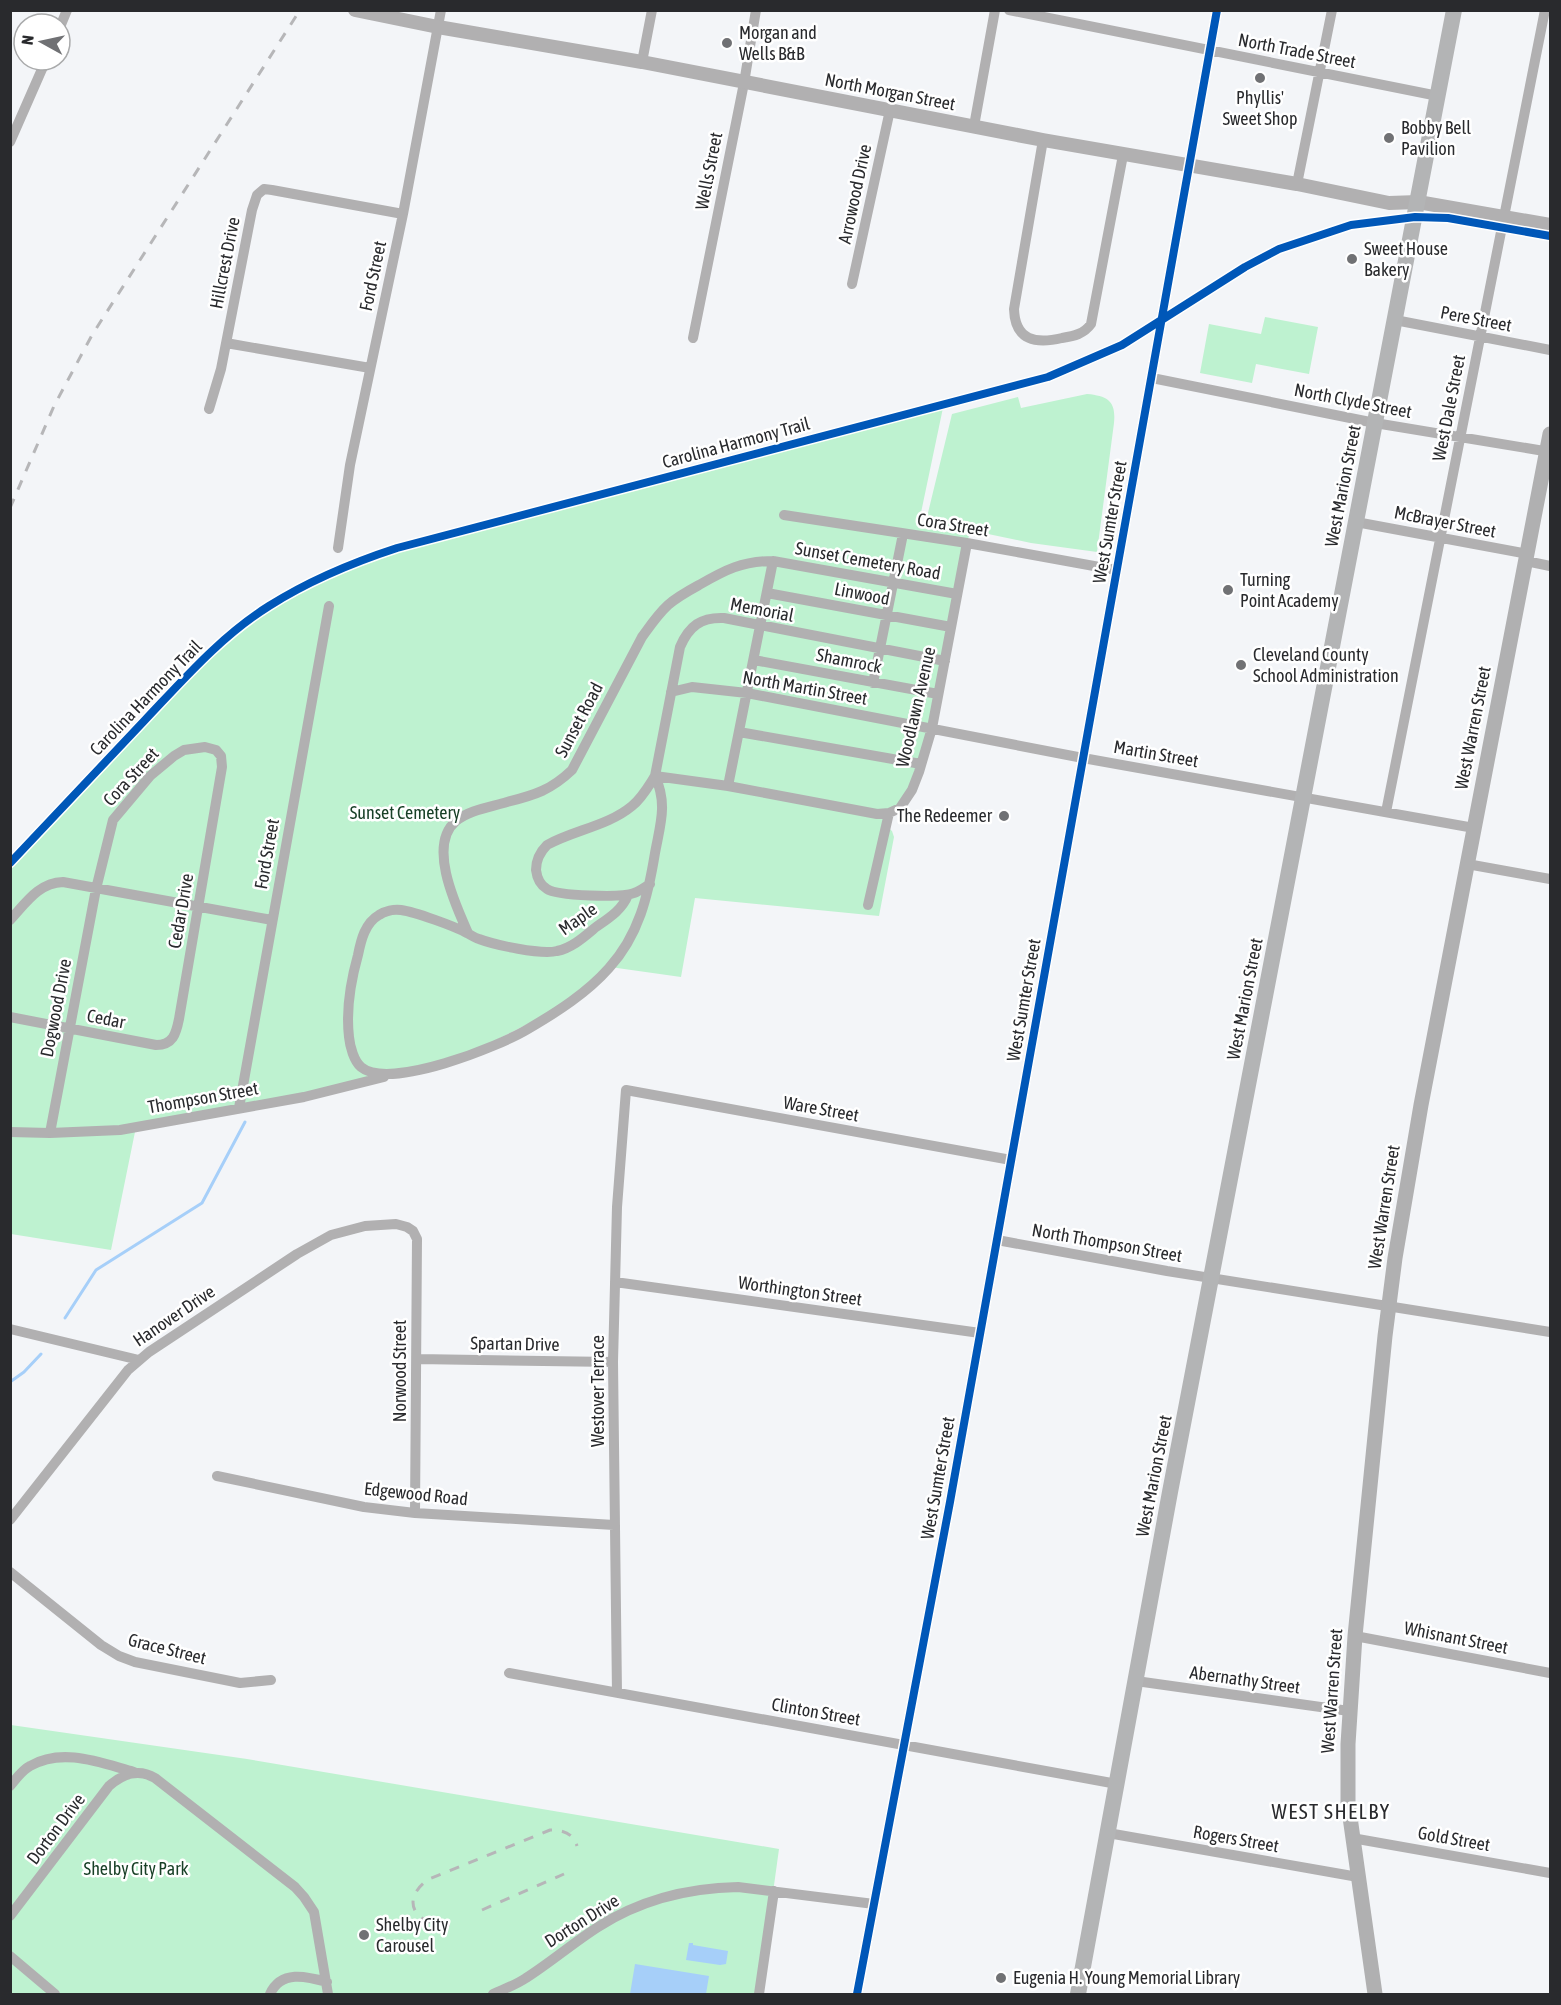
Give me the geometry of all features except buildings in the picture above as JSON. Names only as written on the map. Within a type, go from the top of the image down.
[{"type":"main road","name":"West Marion Street","points":[[1078,1995],[1211,1277],[1454,10]]},
{"type":"main road","name":"West Warren Street","points":[[1375,1995],[1352,1838],[1347,1777],[1355,1636],[1389,1305],[1411,1162],[1473,828],[1551,434]]},
{"type":"street","name":"North Morgan Street","points":[[356,10],[1389,203],[1418,202],[1551,225]]},
{"type":"street","name":"Ford Street","points":[[338,548],[350,465],[403,214],[441,10]]},
{"type":"street","points":[[642,63],[652,10]]},
{"type":"street","name":"Wells Street","points":[[693,338],[744,83],[756,10]]},
{"type":"street","points":[[974,126],[995,10]]},
{"type":"street","name":"North Trade Street","points":[[1008,10],[1438,96]]},
{"type":"street","name":"West Sumter Street","points":[[856,1995],[997,1240],[1217,10]]},
{"type":"street","points":[[1297,184],[1332,10]]},
{"type":"street","name":"West Dale Street","points":[[1386,812],[1545,10]]},
{"type":"street","points":[[10,142],[41,72]]},
{"type":"street","name":"Arrowood Drive","points":[[852,284],[890,110]]},
{"type":"street","points":[[1043,140],[1014,309],[1015,321],[1020,331],[1023,335],[1035,340],[1046,341],[1074,336],[1086,330],[1091,324],[1123,155]]},
{"type":"street","name":"Hillcrest Drive","points":[[226,343],[252,210],[257,195],[264,189],[403,214]]},
{"type":"street","name":"Pere Street","points":[[1395,320],[1551,350]]},
{"type":"street","points":[[209,409],[226,343],[370,368]]},
{"type":"street","name":"North Clyde Street","points":[[1152,378],[1375,423],[1549,452]]},
{"type":"street","name":"Cora Street","points":[[784,515],[967,543],[1116,570]]},
{"type":"street","name":"McBrayer Street","points":[[1356,522],[1440,538],[1527,558],[1551,566]]},
{"type":"street","points":[[873,683],[903,534]]},
{"type":"street","name":"Woodlawn Avenue","points":[[889,813],[900,808],[906,800],[921,764],[932,728],[967,543]]},
{"type":"street","points":[[728,786],[773,561]]},
{"type":"street","name":"Sunset Cemetery Road","points":[[773,561],[957,594]]},
{"type":"street","name":"Sunset Road","points":[[468,933],[453,900],[446,870],[443,844],[448,829],[463,816],[538,794],[555,785],[572,770],[629,660],[648,628],[668,605],[728,568],[748,562],[773,561]]},
{"type":"street","name":"Linwood","points":[[767,593],[951,627]]},
{"type":"street","name":"Ford Street","points":[[239,1108],[329,606]]},
{"type":"street","name":"Memorial","points":[[655,776],[682,643],[689,632],[700,622],[713,618],[945,661]]},
{"type":"street","name":"Shamrock","points":[[754,660],[938,694]]},
{"type":"street","name":"North Martin Street","points":[[671,692],[692,687],[747,693],[932,728]]},
{"type":"street","name":"Martin Street","points":[[932,728],[1083,758],[1473,828]]},
{"type":"street","points":[[739,732],[921,764]]},
{"type":"street","name":"Cora Street","points":[[96,889],[113,820],[150,776],[174,756],[184,750],[205,747],[216,750],[221,756],[222,767],[215,809]]},
{"type":"street","points":[[650,884],[628,895],[562,894],[542,886],[538,879],[536,864],[541,851],[547,845],[620,815],[644,794],[655,776],[728,786],[877,814],[889,813],[868,904]]},
{"type":"street","name":"Thompson Street","points":[[10,1132],[120,1130],[304,1097],[398,1073],[453,1062],[514,1036],[565,1005],[596,982],[622,951],[641,916],[650,884],[662,807],[662,792],[655,776]]},
{"type":"street","name":"Cedar Drive","points":[[179,1019],[215,809]]},
{"type":"street","points":[[1467,864],[1551,879]]},
{"type":"street","points":[[10,920],[40,889],[47,884],[63,882],[272,920]]},
{"type":"street","name":"Dogwood Drive","points":[[50,1133],[96,889]]},
{"type":"street","name":"Maple","points":[[468,933],[482,940],[507,947],[556,952],[577,942],[619,910],[628,895]]},
{"type":"street","name":"Thompson Street","points":[[398,1073],[376,1074],[361,1067],[354,1056],[349,1040],[350,995],[356,959],[367,927],[378,915],[397,910],[410,912],[468,933]]},
{"type":"street","name":"Cedar","points":[[10,1017],[162,1045],[171,1041],[179,1019]]},
{"type":"street","name":"Ware Street","points":[[626,1090],[1011,1160]]},
{"type":"street","name":"Westover Terrace","points":[[616,1693],[615,1282],[617,1207],[626,1090]]},
{"type":"street","name":"Hanover Drive","points":[[10,1521],[103,1400],[139,1360],[218,1305],[331,1235],[352,1228],[384,1224],[407,1227],[413,1231]]},
{"type":"street","name":"Norwood Street","points":[[413,1231],[417,1239],[418,1252],[415,1513]]},
{"type":"street","name":"North Thompson Street","points":[[997,1240],[1551,1332]]},
{"type":"street","name":"Worthington Street","points":[[615,1282],[980,1333]]},
{"type":"street","points":[[10,1329],[139,1360]]},
{"type":"street","name":"Spartan Drive","points":[[417,1359],[614,1362]]},
{"type":"street","name":"Edgewood Road","points":[[217,1476],[364,1507],[415,1513],[614,1525]]},
{"type":"street","name":"Grace Street","points":[[10,1572],[101,1645],[119,1656],[135,1662],[240,1683],[271,1680]]},
{"type":"street","name":"Whisnant Street","points":[[1355,1636],[1551,1672]]},
{"type":"street","name":"Clinton Street","points":[[509,1673],[1117,1784]]},
{"type":"street","name":"Abernathy Street","points":[[1136,1681],[1349,1711]]},
{"type":"street","points":[[10,1786],[20,1773],[30,1766],[63,1757],[77,1757],[144,1773],[155,1778],[295,1887],[304,1897],[314,1912],[328,1995]]},
{"type":"street","name":"Dorton Drive","points":[[10,1916],[109,1786],[123,1776],[135,1772]]},
{"type":"street","name":"Rogers Street","points":[[1108,1833],[1358,1877]]},
{"type":"street","name":"Gold Street","points":[[1352,1838],[1551,1873]]},
{"type":"street","name":"Dorton Drive","points":[[493,1995],[524,1980],[601,1925],[626,1911],[675,1894],[718,1888],[774,1890],[874,1904]]},
{"type":"street","points":[[759,1995],[774,1890]]},
{"type":"street","points":[[10,1956],[55,1995]]},
{"type":"street","points":[[270,1995],[276,1985],[290,1976],[303,1976],[327,1982]]},
{"type":"green space","points":[[1265,317],[1318,327],[1309,374],[1256,364],[1252,383],[1200,373],[1209,324],[1261,334]]},
{"type":"green space","points":[[1087,394],[1101,396],[1110,401],[1114,410],[1097,552],[1031,543],[926,521],[952,414],[1018,397],[1021,408]]},
{"type":"green space","name":"Sunset Cemetery","points":[[944,403],[918,527],[969,535],[932,728],[919,772],[886,826],[892,831],[894,837],[879,916],[695,898],[681,977],[610,967],[565,1005],[453,1062],[136,1127],[111,1250],[11,1234],[10,863],[166,698],[214,651],[247,622],[296,589],[346,566],[397,548]]},
{"type":"green space","name":"Shelby City Park","points":[[11,1725],[247,1759],[779,1849],[759,1994],[11,1994]]},
{"type":"water","points":[[689,1943],[728,1951],[726,1964],[686,1960]]},
{"type":"water","points":[[635,1964],[709,1976],[706,1994],[630,1994]]},
{"type":"waterway","points":[[65,1318],[96,1270],[202,1203],[245,1122]]},
{"type":"waterway","points":[[10,1382],[24,1372],[41,1354]]},
{"type":"railway","points":[[10,508],[54,406],[92,335],[300,10]]},
{"type":"railway","points":[[450,1925],[428,1922],[415,1911],[414,1895],[429,1879],[550,1830],[567,1833],[577,1846]]},
{"type":"railway","points":[[482,1910],[564,1874]]},
{"type":"cycle path","points":[[857,1994],[950,1502],[1217,10]]},
{"type":"cycle path","name":"Carolina Harmony Trail","points":[[10,863],[203,659],[251,618],[269,606],[315,580],[347,566],[397,548],[1048,377],[1122,345],[1245,267],[1279,249],[1351,225],[1415,217],[1448,218],[1550,236]]},
{"type":"place","name":"Morgan and Wells B&B","points":[[727,43]]},
{"type":"place","name":"Phyllis' Sweet Shop","points":[[1260,78]]},
{"type":"place","name":"Bobby Bell Pavilion","points":[[1389,138]]},
{"type":"place","name":"Sweet House Bakery","points":[[1352,259]]},
{"type":"place","name":"Turning Point Academy","points":[[1228,590]]},
{"type":"place","name":"Cleveland County School Administration","points":[[1241,665]]},
{"type":"place","name":"The Redeemer","points":[[1004,816]]},
{"type":"place","name":"Shelby City Carousel","points":[[364,1935]]},
{"type":"place","name":"Eugenia H. Young Memorial Library","points":[[1001,1978]]},
{"type":"district","name":"WEST SHELBY","points":[[1331,1812]]}]
